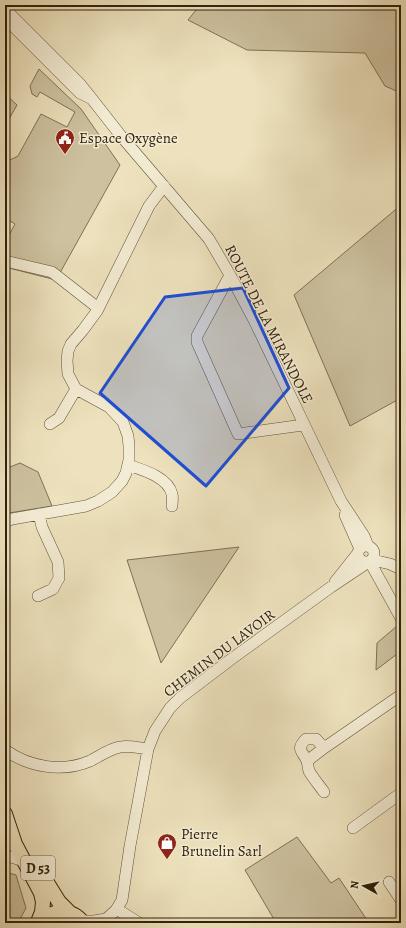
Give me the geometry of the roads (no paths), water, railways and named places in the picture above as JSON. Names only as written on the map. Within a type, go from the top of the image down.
[{"type":"main road","name":"D 53","points":[[7,818],[16,856],[41,893],[43,902],[42,912],[38,923]]},
{"type":"main road","name":"D 53","points":[[7,818],[18,832],[47,885],[59,902],[70,913]]},
{"type":"main road","points":[[38,923],[45,916],[53,912],[61,911],[70,913],[83,922]]},
{"type":"street","name":"ROUTE DE LA MIRANDOLE","points":[[5,9],[80,93],[92,99],[209,239],[230,274],[255,322],[340,501],[364,536],[362,549],[374,550],[375,555],[370,562]]},
{"type":"street","name":"ROUTE DE LA MIRANDOLE","points":[[5,18],[45,54]]},
{"type":"street","points":[[5,522],[12,519],[86,506],[98,501],[112,492],[122,480],[129,460],[128,436],[123,422],[109,407],[76,388],[68,374],[68,352],[71,344],[83,330],[98,308],[149,206],[164,186]]},
{"type":"street","points":[[5,261],[52,272],[98,308]]},
{"type":"street","points":[[230,274],[197,336],[197,342],[238,434],[304,425]]},
{"type":"street","points":[[50,424],[59,418],[76,388]]},
{"type":"street","points":[[128,465],[155,476],[167,483],[173,495],[172,506]]},
{"type":"street","points":[[38,596],[53,589],[59,578],[58,562],[42,527],[39,514]]},
{"type":"street","name":"CHEMIN DU LAVOIR","points":[[331,587],[362,549]]},
{"type":"street","points":[[370,562],[390,564],[401,569]]},
{"type":"street","points":[[370,562],[401,618]]},
{"type":"street","name":"CHEMIN DU LAVOIR","points":[[83,922],[104,921],[116,910],[122,900],[130,846],[148,750],[159,725],[170,708],[180,698],[331,587],[370,562]]},
{"type":"street","points":[[307,761],[401,695]]},
{"type":"street","points":[[324,748],[316,739],[306,739],[300,747],[302,756],[307,761],[308,770],[324,792]]},
{"type":"street","points":[[5,750],[12,755],[32,764],[57,767],[83,763],[121,746],[131,746],[148,750]]},
{"type":"street","points":[[352,828],[401,793]]},
{"type":"street","points":[[16,856],[26,855],[41,882],[47,885]]},
{"type":"street","points":[[389,882],[401,900]]},
{"type":"street","points":[[116,910],[139,923]]},
{"type":"place","name":"Espace Oxygène","points":[[65,155]]},
{"type":"place","name":"Pierre Brunelin Sarl","points":[[167,860]]}]
